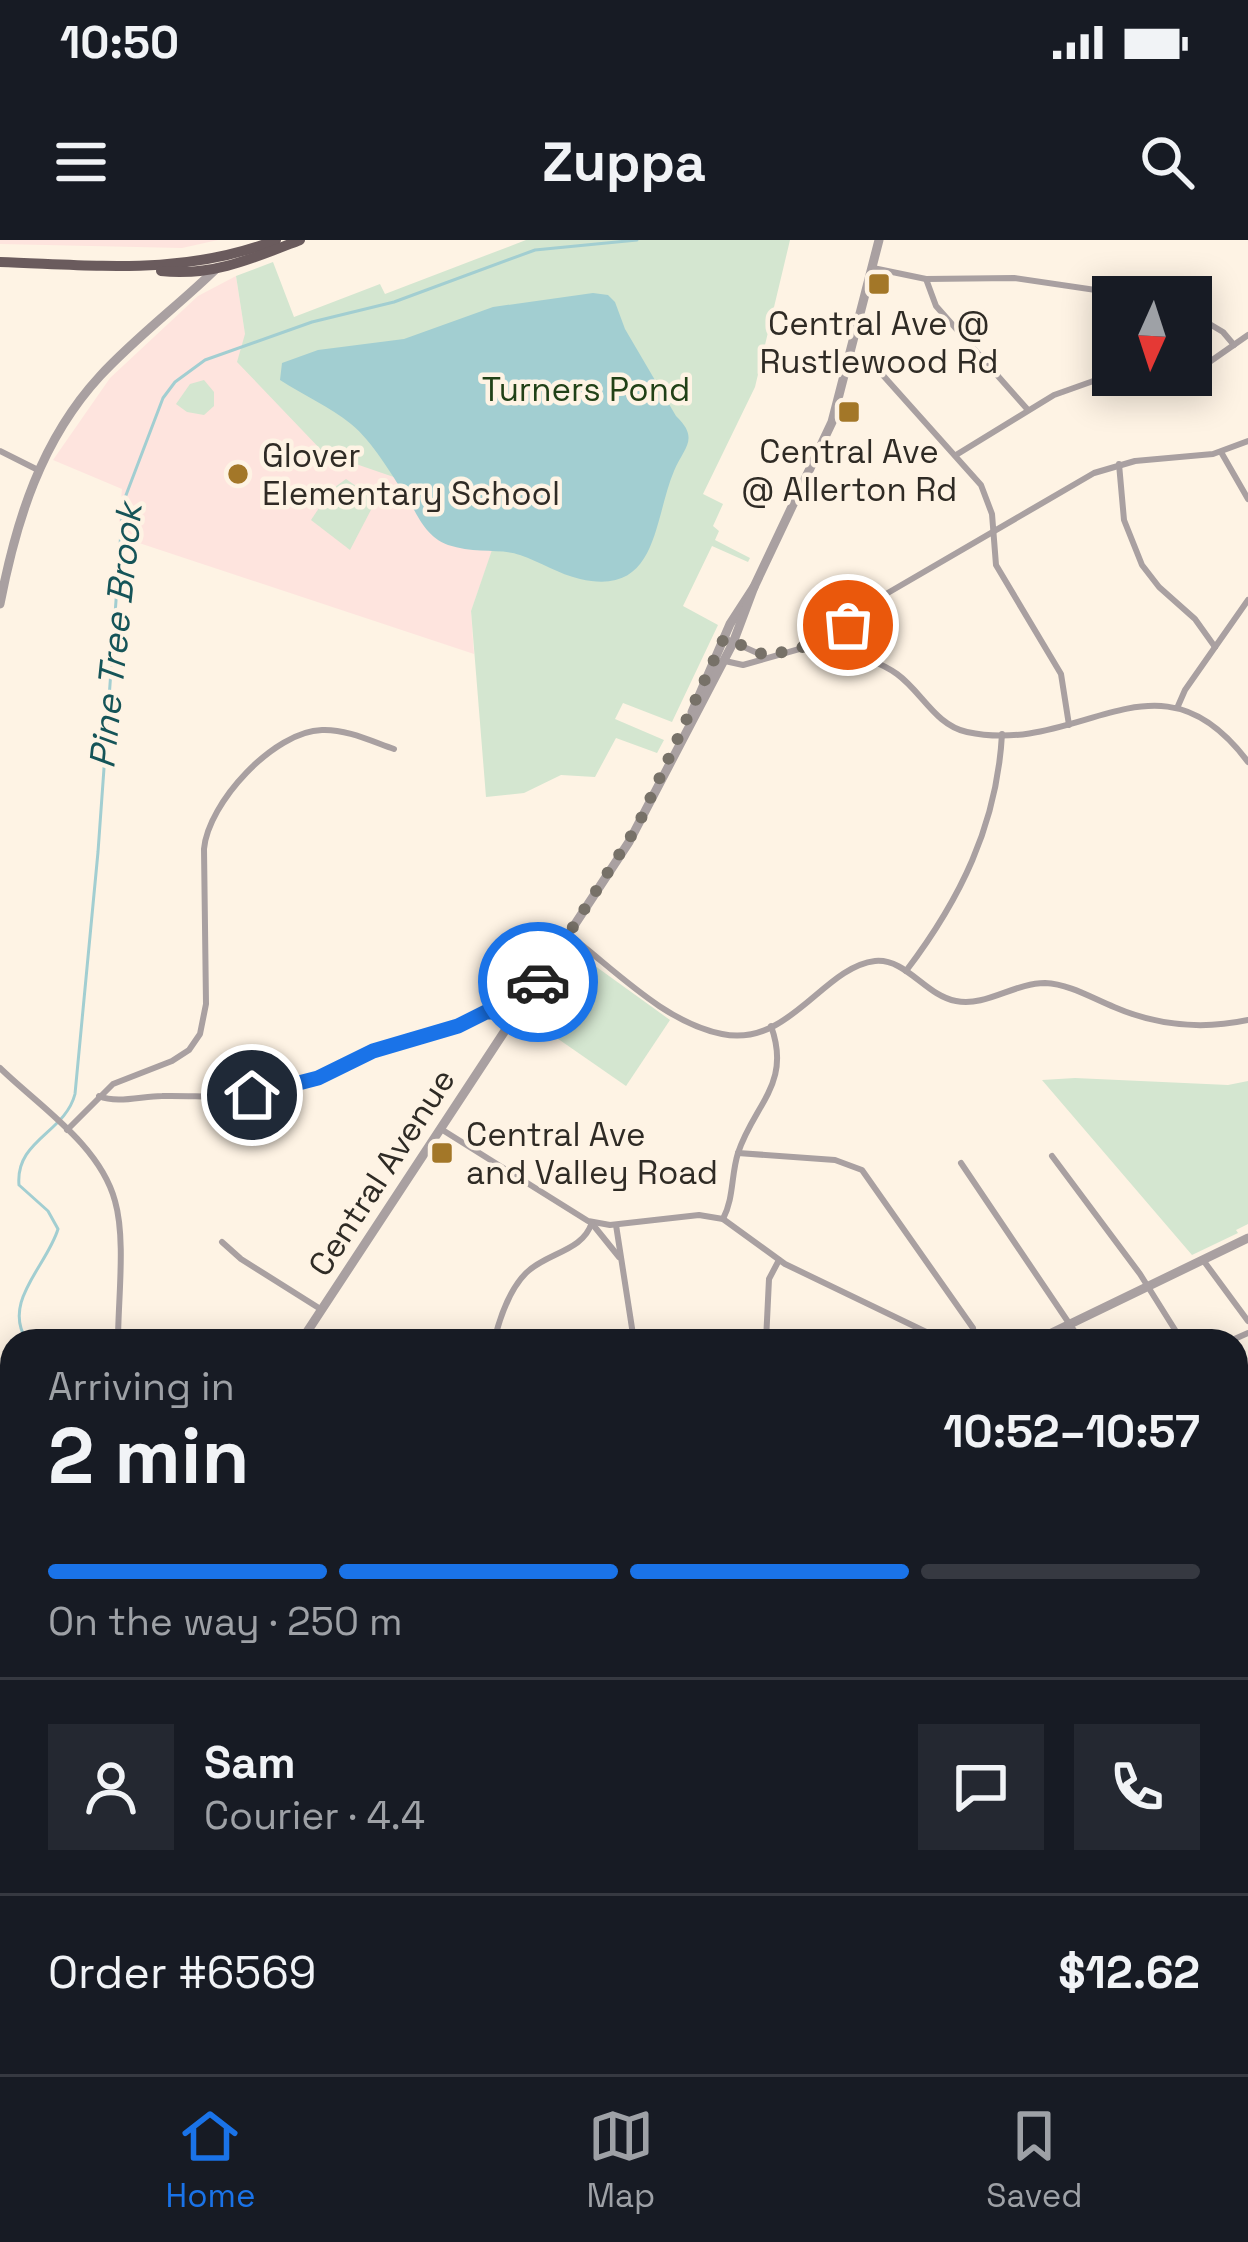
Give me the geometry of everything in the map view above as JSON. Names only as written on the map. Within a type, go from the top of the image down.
[{"type":"main road","points":[[140,267],[225,259],[276,240]]},
{"type":"main road","points":[[0,262],[214,270],[300,240]]},
{"type":"street","points":[[0,604],[20,515],[38,470],[91,386],[214,270],[239,240]]},
{"type":"street","name":"Central Avenue","points":[[309,1329],[635,831],[826,437],[879,240]]},
{"type":"street","points":[[872,268],[926,278],[1014,278],[1092,289]]},
{"type":"street","points":[[179,272],[188,284],[186,296]]},
{"type":"street","points":[[926,278],[933,302],[1028,410]]},
{"type":"street","points":[[1212,325],[1234,345]]},
{"type":"street","points":[[1212,360],[1248,335]]},
{"type":"street","points":[[849,362],[880,372],[985,492],[999,572],[1064,681],[1070,726]]},
{"type":"street","points":[[956,455],[1028,410],[1092,380]]},
{"type":"street","points":[[720,658],[741,666],[831,640],[875,602],[1094,473],[1119,464],[1221,452],[1248,441]]},
{"type":"street","points":[[0,451],[38,470]]},
{"type":"street","points":[[1221,452],[1248,499]]},
{"type":"street","points":[[1119,464],[1124,520],[1142,565],[1195,619],[1215,647]]},
{"type":"street","points":[[1178,706],[1248,601]]},
{"type":"street","points":[[728,640],[767,656]]},
{"type":"street","points":[[831,640],[893,671],[950,726],[970,732],[1002,734],[1070,726],[1141,705],[1178,706],[1216,724],[1248,762]]},
{"type":"street","points":[[66,1128],[122,1078],[178,1058],[200,1034],[206,1004],[204,841],[219,806],[271,750],[298,734],[333,730],[394,749]]},
{"type":"street","points":[[906,972],[934,934],[976,858],[989,814],[1002,734]]},
{"type":"street","points":[[1238,748],[1248,740]]},
{"type":"street","points":[[569,935],[660,1004],[703,1028],[734,1036],[771,1026],[863,964],[891,963],[933,992],[956,1001],[1050,984],[1157,1022],[1201,1026],[1248,1020]]},
{"type":"street","points":[[99,1096],[109,1100],[264,1093],[318,1078],[373,1051],[458,1026],[486,1012],[512,1019]]},
{"type":"street","points":[[723,1219],[738,1153],[775,1078],[778,1054],[771,1026]]},
{"type":"street","points":[[0,1068],[66,1128],[104,1177],[117,1206],[118,1329]]},
{"type":"street","points":[[441,1129],[592,1222],[616,1225],[699,1215],[723,1219],[779,1261],[920,1329]]},
{"type":"street","points":[[738,1153],[835,1160],[862,1170],[973,1329]]},
{"type":"street","points":[[1052,1156],[1174,1329]]},
{"type":"street","points":[[961,1163],[1073,1329]]},
{"type":"street","points":[[592,1222],[619,1258]]},
{"type":"street","points":[[498,1329],[524,1275],[584,1239],[592,1222]]},
{"type":"street","points":[[616,1225],[632,1329]]},
{"type":"street","points":[[1060,1329],[1248,1238]]},
{"type":"street","points":[[222,1242],[322,1310]]},
{"type":"street","points":[[1203,1260],[1248,1321]]},
{"type":"street","points":[[767,1329],[769,1279],[779,1261]]},
{"type":"shaded area","points":[[0,240],[218,240],[182,248],[0,244]]},
{"type":"shaded area","name":"Glover Elementary School","points":[[236,276],[245,334],[505,515],[471,611],[474,654],[118,536],[122,489],[53,460],[110,378],[198,296]]},
{"type":"green space","name":"Turners Pond","points":[[526,240],[790,240],[755,387],[703,494],[723,504],[713,526],[719,531],[715,540],[750,558],[748,562],[712,546],[683,606],[718,625],[672,722],[623,703],[615,719],[664,740],[657,753],[616,738],[595,777],[561,775],[524,793],[486,797],[471,611],[504,515],[324,453],[237,362],[245,334],[236,276],[273,262],[294,317],[380,284],[385,294]]},
{"type":"green space","points":[[204,380],[214,392],[214,406],[204,415],[176,404],[190,384]]},
{"type":"green space","points":[[346,479],[366,493],[373,506],[350,550],[311,520],[331,490]]},
{"type":"green space","points":[[573,950],[670,1020],[626,1086],[528,1018]]},
{"type":"green space","points":[[1042,1080],[1228,1085],[1248,1081],[1248,1224],[1192,1255]]},
{"type":"water","points":[[608,295],[615,302],[625,329],[689,437],[648,550],[625,577],[606,582],[580,579],[513,553],[440,541],[423,525],[359,431],[280,380],[282,363],[318,350],[404,339],[493,307]]},
{"type":"waterway","name":"Pine Tree Brook","points":[[21,1329],[22,1298],[58,1229],[48,1211],[19,1185],[20,1170],[32,1147],[70,1107],[75,1094],[123,503],[163,398],[175,382],[205,360],[312,322],[394,302],[535,250],[637,240]]},
{"type":"way so far","points":[[538,982],[638,825],[724,638],[767,656],[831,640],[848,625]]},
{"type":"place","name":"Central Ave @ Rustlewood Rd","points":[[879,284]]},
{"type":"place","name":"Central Ave @ Allerton Rd","points":[[849,412]]},
{"type":"place","name":"Glover Elementary School","points":[[238,474]]},
{"type":"place","name":"Central Ave and Valley Road","points":[[442,1153]]},
{"type":"route","points":[[252,1095],[318,1078],[373,1051],[458,1026],[486,1012],[512,1019],[538,982]]}]
